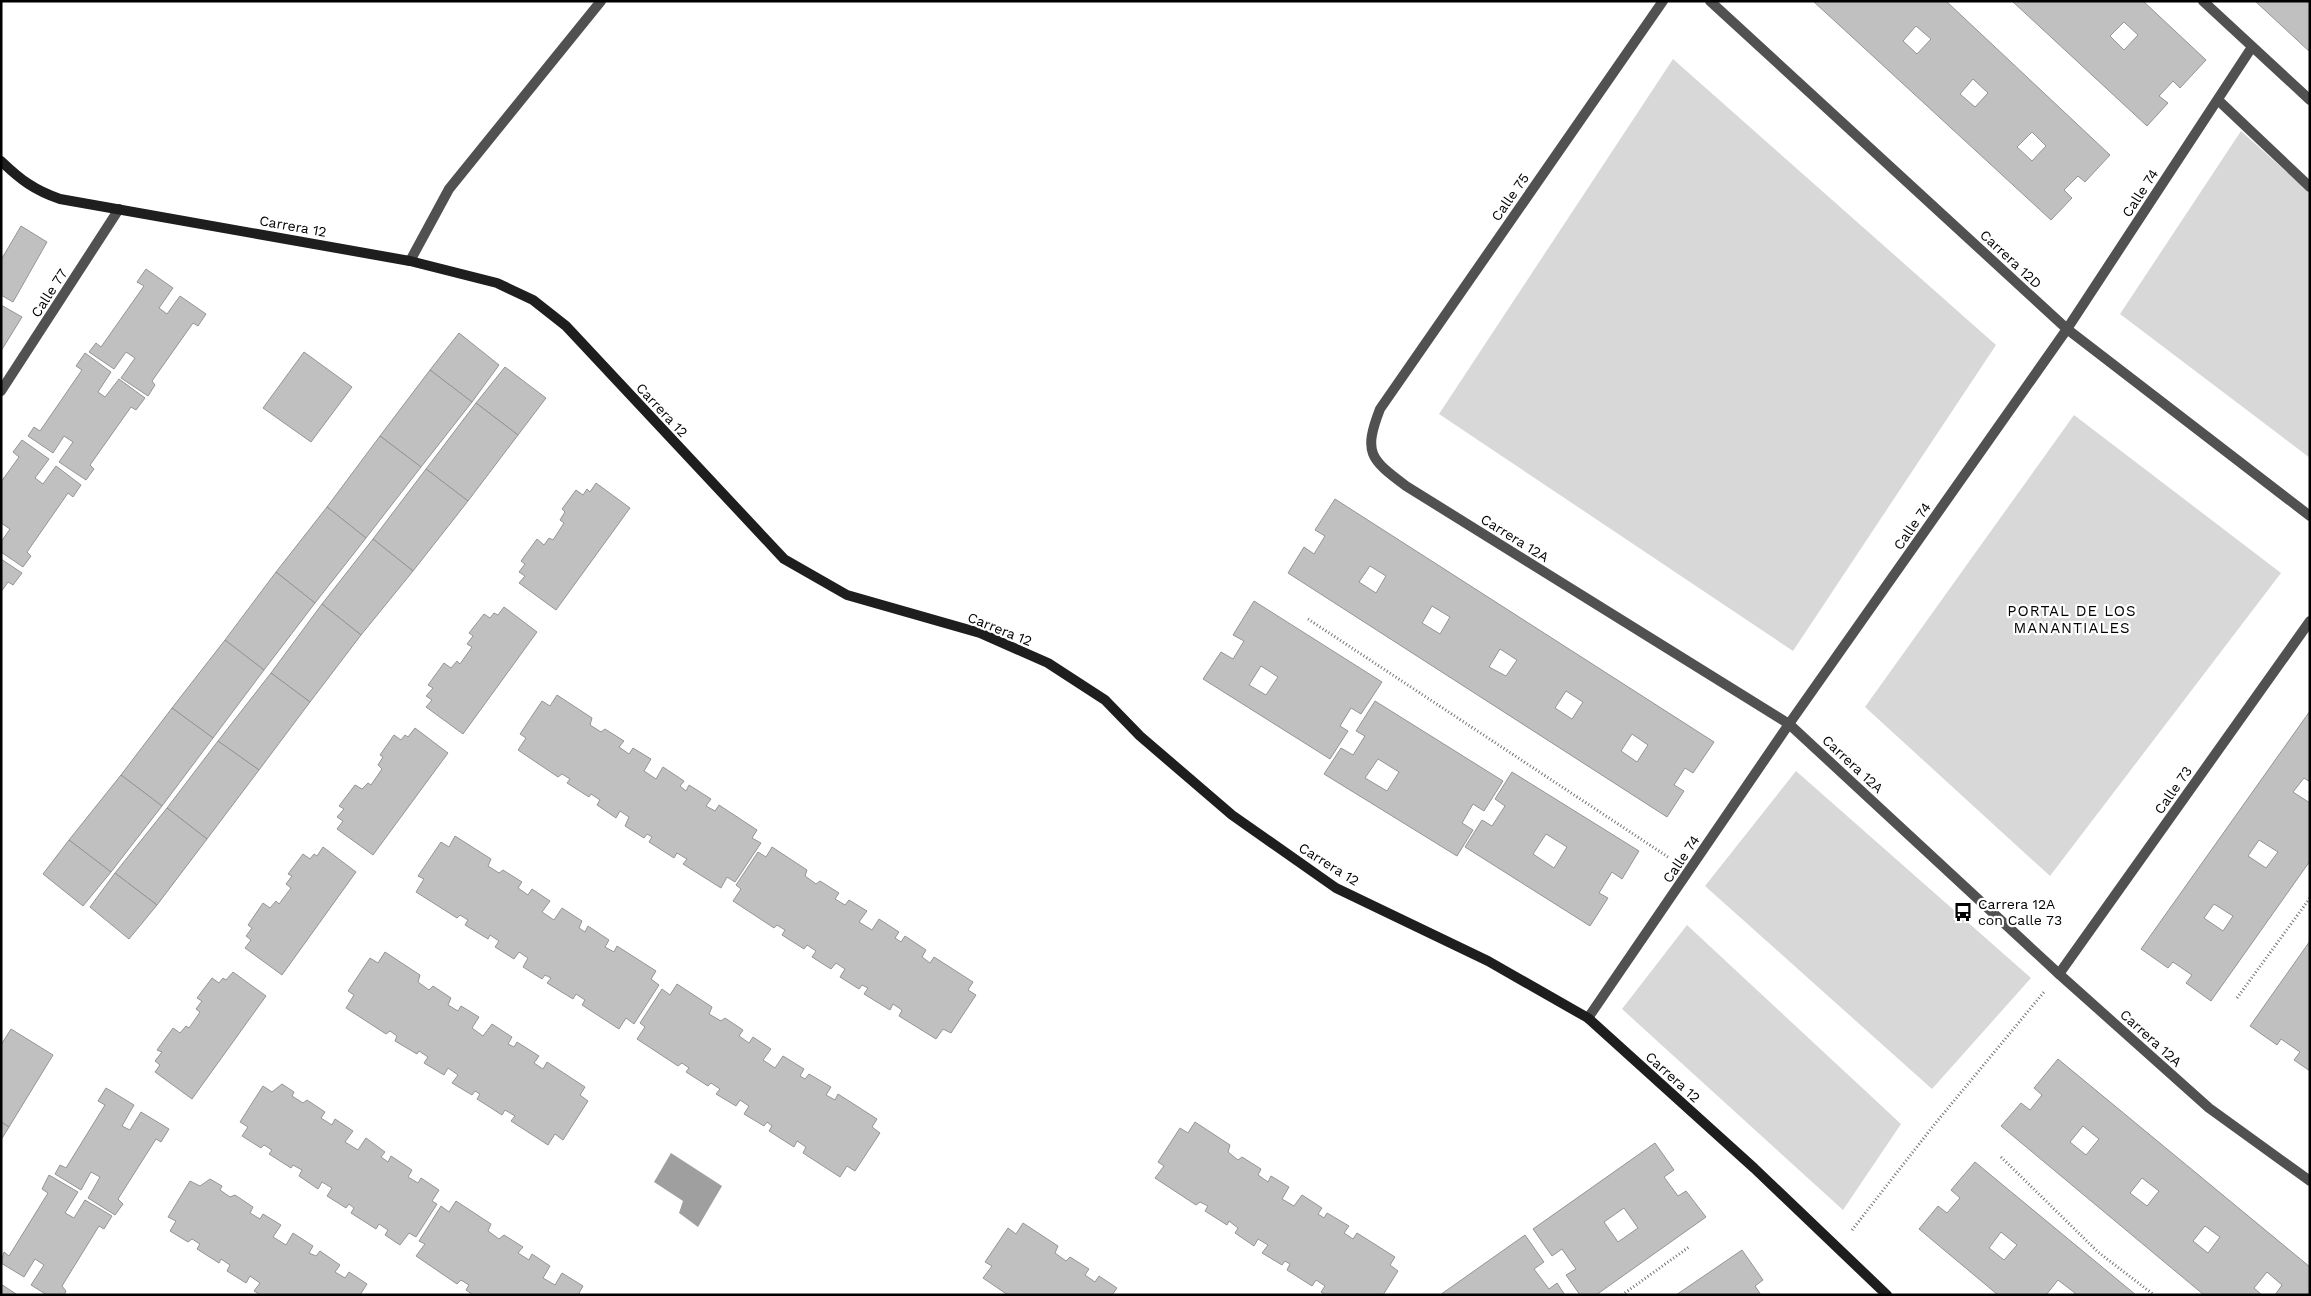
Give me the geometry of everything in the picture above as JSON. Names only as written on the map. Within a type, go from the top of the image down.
[{"type":"main road","name":"Carrera 12","points":[[1,161],[38,191],[60,199],[410,261],[497,284],[533,300],[559,321],[784,559],[847,595],[980,633],[1048,663],[1105,700],[1140,736],[1232,815],[1336,888],[1488,961],[1588,1018],[1754,1168],[1887,1295]]},
{"type":"street","points":[[410,261],[449,189],[601,1]]},
{"type":"street","name":"Calle 75","points":[[1380,409],[1663,1]]},
{"type":"street","name":"Carrera 12D","points":[[1710,1],[2067,329],[2310,516]]},
{"type":"street","points":[[2203,1],[2310,100]]},
{"type":"street","name":"Calle 74","points":[[1588,1018],[1789,724],[2067,329],[2252,47]]},
{"type":"street","points":[[2218,100],[2310,188]]},
{"type":"street","name":"Calle 77","points":[[1,391],[119,209]]},
{"type":"street","name":"Carrera 12A","points":[[1380,409],[1371,433],[1371,452],[1383,469],[1406,486],[1789,724],[2059,974],[2209,1108],[2310,1181]]},
{"type":"street","name":"Calle 73","points":[[2059,974],[2310,621]]},
{"type":"path","points":[[1308,619],[1689,871]]},
{"type":"path","points":[[2237,998],[2310,898]]},
{"type":"path","points":[[1837,1248],[1934,1125],[2059,974]]},
{"type":"path","points":[[2001,1157],[2098,1252],[2154,1295]]},
{"type":"path","points":[[1622,1295],[1689,1247]]},
{"type":"shaded area","points":[[1673,59],[1996,345],[1793,651],[1439,414]]},
{"type":"shaded area","points":[[2241,131],[2310,193],[2310,458],[2120,314]]},
{"type":"shaded area","points":[[2074,415],[2281,573],[2050,876],[1865,707]]},
{"type":"shaded area","points":[[1796,771],[2031,978],[1932,1089],[1705,886]]},
{"type":"shaded area","points":[[1687,925],[1901,1124],[1843,1210],[1622,1009]]},
{"type":"shaded area","points":[[671,1153],[722,1186],[698,1227],[679,1213],[683,1201],[654,1182]]},
{"type":"building","points":[[1813,1],[1946,1],[2110,155],[2085,182],[2078,176],[2064,190],[2072,198],[2051,220]],"holes":[[[1916,26],[1931,39],[1917,54],[1903,41]],[[1973,79],[1988,93],[1975,107],[1960,94]],[[2032,132],[2046,146],[2032,161],[2017,147]]]},
{"type":"building","points":[[2012,1],[2143,1],[2206,60],[2180,88],[2173,81],[2159,96],[2168,103],[2147,126]],"holes":[[[2124,22],[2138,35],[2124,50],[2110,36]]]},
{"type":"building","points":[[2255,1],[2310,1],[2310,52]]},
{"type":"building","points":[[21,226],[47,242],[13,302],[1,295],[1,260]]},
{"type":"building","points":[[146,269],[173,288],[159,308],[167,314],[180,296],[206,314],[198,326],[193,323],[152,381],[155,385],[148,396],[121,378],[135,358],[126,352],[114,369],[89,352],[96,343],[101,347],[144,286],[137,282]]},
{"type":"building","points":[[1,305],[22,317],[1,351]]},
{"type":"building","points":[[459,333],[499,365],[472,402],[430,370]]},
{"type":"building","points":[[304,352],[352,387],[311,442],[263,408]]},
{"type":"building","points":[[85,353],[111,372],[98,392],[105,397],[119,379],[145,398],[136,410],[131,407],[90,465],[94,469],[86,480],[59,462],[73,442],[64,436],[53,453],[28,436],[34,427],[40,431],[82,370],[76,366]]},
{"type":"building","points":[[505,367],[546,398],[518,435],[476,403]]},
{"type":"building","points":[[430,370],[472,402],[421,467],[380,436]]},
{"type":"building","points":[[476,403],[518,435],[468,501],[426,469]]},
{"type":"building","points":[[380,436],[421,467],[366,538],[327,507]]},
{"type":"building","points":[[22,440],[49,459],[35,478],[43,484],[56,466],[81,485],[73,497],[68,493],[27,552],[31,556],[23,567],[1,552],[1,542],[10,529],[1,523],[1,482],[19,457],[13,452]]},
{"type":"building","points":[[426,469],[468,501],[413,571],[373,539]]},
{"type":"building","points":[[596,483],[630,508],[556,610],[519,583],[525,576],[519,572],[525,564],[521,561],[537,539],[544,545],[549,538],[553,540],[564,523],[560,520],[565,512],[562,509],[576,490],[583,495],[587,489],[590,492]]},
{"type":"building","points":[[1335,499],[1714,742],[1693,773],[1685,768],[1674,785],[1684,791],[1667,817],[1288,573],[1304,547],[1314,554],[1325,536],[1315,530]],"holes":[[[1370,566],[1386,576],[1376,593],[1359,582]],[[1432,606],[1450,617],[1440,634],[1422,623]],[[1500,649],[1517,660],[1506,676],[1489,667]],[[1566,691],[1583,702],[1572,719],[1555,708]],[[1632,734],[1648,745],[1637,762],[1621,751]]]},
{"type":"building","points":[[327,507],[366,538],[315,603],[276,572]]},
{"type":"building","points":[[373,539],[413,571],[361,635],[322,604]]},
{"type":"building","points":[[1,559],[22,573],[13,585],[8,582],[1,592]]},
{"type":"building","points":[[276,572],[315,603],[264,670],[225,640]]},
{"type":"building","points":[[1254,601],[1382,682],[1361,714],[1351,708],[1340,726],[1348,731],[1330,759],[1203,679],[1221,652],[1233,659],[1244,641],[1233,635]],"holes":[[[1261,666],[1278,677],[1266,695],[1249,685]]]},
{"type":"building","points":[[322,604],[361,635],[310,702],[271,673]]},
{"type":"building","points":[[504,607],[537,632],[463,734],[426,707],[432,700],[426,696],[433,688],[428,685],[444,663],[451,668],[457,661],[460,664],[472,647],[467,644],[473,636],[469,633],[484,614],[490,618],[494,613],[498,615]]},
{"type":"building","points":[[225,640],[264,670],[213,738],[172,708]]},
{"type":"building","points":[[271,673],[310,702],[259,770],[218,741]]},
{"type":"building","points":[[557,695],[592,718],[590,725],[601,732],[605,729],[624,741],[619,747],[629,754],[633,748],[651,759],[644,771],[656,779],[663,767],[684,781],[680,786],[686,791],[689,785],[711,799],[706,806],[715,811],[719,805],[757,830],[752,838],[761,843],[735,882],[727,877],[721,888],[683,864],[687,859],[677,853],[674,858],[649,842],[652,837],[647,834],[644,838],[625,826],[629,817],[620,811],[616,818],[597,805],[600,800],[591,794],[589,797],[567,783],[570,779],[562,774],[558,777],[518,750],[526,738],[520,734],[542,701],[550,706]]},
{"type":"building","points":[[1375,701],[1503,781],[1484,811],[1473,804],[1462,823],[1473,830],[1457,856],[1324,774],[1341,748],[1353,755],[1365,736],[1356,731]],"holes":[[[1378,759],[1399,772],[1387,791],[1365,778]]]},
{"type":"building","points":[[172,708],[213,738],[162,806],[121,775]]},
{"type":"building","points":[[2310,711],[2310,782],[2304,778],[2293,792],[2310,803],[2310,861],[2211,1001],[2186,983],[2192,975],[2173,962],[2168,968],[2141,949]],"holes":[[[2259,840],[2278,852],[2266,868],[2248,856]],[[2214,904],[2233,916],[2223,931],[2204,918]]]},
{"type":"building","points":[[415,728],[448,753],[373,855],[337,829],[343,821],[337,817],[344,809],[339,806],[355,785],[362,789],[368,783],[371,785],[382,769],[378,765],[383,757],[380,755],[394,735],[401,740],[405,735],[408,737]]},
{"type":"building","points":[[218,741],[259,770],[207,839],[167,808]]},
{"type":"building","points":[[1512,772],[1639,851],[1622,879],[1612,872],[1599,893],[1608,898],[1590,926],[1465,847],[1482,820],[1492,826],[1505,806],[1495,799]],"holes":[[[1546,834],[1567,847],[1554,868],[1533,854]]]},
{"type":"building","points":[[121,775],[162,806],[111,872],[69,840]]},
{"type":"building","points":[[167,808],[207,839],[157,905],[115,873]]},
{"type":"building","points":[[455,836],[491,859],[488,866],[499,873],[503,870],[522,882],[518,888],[528,895],[532,889],[550,901],[542,912],[554,920],[562,908],[582,921],[579,928],[585,932],[588,926],[609,940],[605,947],[614,952],[617,946],[656,971],[651,979],[659,985],[634,1024],[626,1018],[619,1029],[582,1005],[585,1000],[576,994],[573,999],[547,983],[551,978],[545,975],[542,979],[523,967],[528,958],[519,952],[514,959],[495,947],[499,941],[490,935],[488,939],[465,925],[468,920],[460,915],[457,918],[416,892],[424,879],[418,876],[441,842],[449,847]]},
{"type":"building","points":[[69,840],[111,872],[83,906],[43,874]]},
{"type":"building","points":[[323,847],[356,872],[282,975],[245,948],[251,940],[246,936],[252,928],[248,925],[263,903],[270,908],[276,901],[279,904],[291,888],[286,884],[292,876],[288,874],[303,854],[310,859],[314,854],[317,856]]},
{"type":"building","points":[[772,847],[807,870],[805,876],[816,884],[820,881],[839,893],[835,899],[845,905],[849,900],[867,911],[859,922],[872,930],[879,919],[899,932],[895,938],[901,942],[905,936],[926,950],[922,957],[930,963],[934,957],[973,982],[968,990],[976,995],[951,1033],[943,1029],[936,1039],[899,1016],[902,1010],[893,1004],[890,1010],[864,994],[868,988],[862,985],[859,989],[840,977],[845,969],[836,963],[831,969],[812,957],[816,951],[807,945],[804,949],[782,935],[785,930],[777,925],[774,928],[733,901],[741,889],[736,885],[758,852],[766,857]]},
{"type":"building","points":[[115,873],[157,905],[129,939],[90,907]]},
{"type":"building","points":[[2310,941],[2310,1071],[2294,1060],[2300,1052],[2281,1039],[2277,1045],[2250,1026]]},
{"type":"building","points":[[385,952],[420,975],[418,982],[429,990],[433,986],[451,998],[448,1005],[458,1011],[461,1006],[479,1017],[472,1028],[483,1036],[492,1024],[512,1037],[508,1044],[514,1047],[517,1042],[539,1056],[534,1063],[543,1069],[547,1062],[585,1087],[580,1095],[588,1101],[563,1140],[555,1134],[548,1145],[511,1121],[515,1116],[505,1110],[502,1115],[477,1099],[480,1094],[475,1091],[472,1095],[452,1083],[458,1075],[448,1068],[444,1075],[424,1063],[428,1057],[419,1051],[417,1054],[395,1041],[397,1036],[390,1031],[386,1034],[346,1008],[354,995],[348,991],[370,958],[378,963]]},
{"type":"building","points":[[233,972],[266,996],[192,1099],[155,1072],[160,1065],[155,1061],[162,1052],[157,1050],[173,1028],[180,1033],[186,1026],[189,1028],[200,1012],[196,1009],[202,1001],[197,998],[212,978],[219,983],[223,978],[226,980]]},
{"type":"building","points":[[677,984],[712,1007],[709,1014],[721,1021],[725,1018],[743,1030],[739,1036],[749,1043],[753,1037],[771,1049],[763,1060],[775,1068],[783,1056],[804,1069],[800,1076],[805,1079],[809,1074],[831,1087],[826,1095],[835,1100],[838,1094],[877,1119],[872,1127],[880,1133],[855,1171],[847,1166],[840,1177],[803,1153],[806,1147],[797,1141],[794,1147],[769,1131],[772,1126],[767,1122],[764,1126],[744,1114],[749,1106],[740,1100],[736,1106],[716,1094],[720,1089],[711,1083],[708,1086],[686,1072],[689,1068],[682,1063],[678,1066],[637,1039],[645,1027],[640,1023],[662,989],[670,995]]},
{"type":"building","points":[[11,1029],[53,1055],[9,1127],[1,1122],[1,1045]]},
{"type":"building","points":[[2058,1059],[2310,1267],[2310,1295],[2275,1295],[2282,1285],[2267,1272],[2254,1288],[2262,1295],[2204,1295],[2001,1126],[2021,1103],[2030,1110],[2042,1095],[2034,1088]],"holes":[[[2083,1126],[2099,1139],[2086,1155],[2070,1142]],[[2142,1178],[2159,1191],[2147,1206],[2130,1193]],[[2205,1226],[2220,1237],[2208,1253],[2193,1241]]]},
{"type":"building","points":[[282,1084],[294,1092],[292,1096],[303,1103],[307,1100],[325,1112],[321,1118],[332,1125],[335,1119],[353,1131],[345,1142],[358,1150],[366,1138],[385,1152],[381,1157],[388,1162],[391,1156],[412,1170],[408,1177],[418,1183],[421,1178],[439,1190],[432,1201],[437,1204],[416,1237],[409,1233],[400,1245],[385,1235],[388,1230],[379,1224],[376,1229],[351,1213],[354,1208],[349,1204],[346,1208],[327,1196],[332,1188],[322,1182],[318,1189],[299,1176],[302,1170],[293,1165],[291,1168],[269,1154],[272,1150],[264,1145],[261,1148],[242,1136],[248,1127],[240,1122],[263,1086],[272,1092]]},
{"type":"building","points":[[106,1088],[134,1105],[122,1126],[130,1130],[141,1112],[169,1129],[161,1142],[156,1139],[118,1199],[123,1204],[115,1215],[88,1198],[100,1177],[91,1172],[81,1190],[55,1174],[60,1165],[66,1168],[105,1105],[98,1101]]},
{"type":"building","points":[[1,1122],[9,1127],[1,1140]]},
{"type":"building","points":[[1195,1122],[1230,1145],[1228,1152],[1238,1160],[1242,1157],[1261,1169],[1258,1175],[1268,1182],[1271,1176],[1289,1187],[1282,1199],[1294,1206],[1302,1195],[1322,1208],[1318,1214],[1324,1218],[1327,1213],[1349,1226],[1344,1233],[1353,1239],[1357,1233],[1395,1257],[1390,1265],[1398,1271],[1383,1295],[1326,1295],[1321,1292],[1325,1286],[1316,1280],[1312,1286],[1287,1270],[1290,1264],[1285,1261],[1282,1265],[1262,1253],[1268,1245],[1258,1239],[1254,1246],[1235,1233],[1238,1228],[1229,1221],[1227,1225],[1205,1211],[1208,1206],[1200,1202],[1196,1205],[1155,1178],[1164,1166],[1158,1162],[1180,1128],[1188,1133]]},
{"type":"building","points":[[1655,1143],[1674,1170],[1664,1177],[1678,1196],[1686,1191],[1706,1217],[1596,1295],[1580,1295],[1566,1275],[1576,1269],[1562,1249],[1552,1256],[1533,1229]],"holes":[[[1624,1208],[1638,1228],[1618,1242],[1604,1222]]]},
{"type":"building","points":[[1975,1162],[2136,1295],[2074,1295],[2075,1293],[2058,1280],[2046,1295],[1998,1295],[1919,1229],[1938,1206],[1947,1213],[1960,1198],[1951,1190]],"holes":[[[2001,1232],[2017,1245],[2004,1260],[1989,1248]]]},
{"type":"building","points":[[49,1175],[78,1192],[65,1213],[74,1218],[85,1200],[112,1216],[104,1229],[99,1226],[62,1286],[66,1291],[64,1295],[47,1295],[31,1285],[44,1265],[35,1259],[24,1277],[1,1263],[4,1252],[9,1256],[48,1193],[42,1189]]},
{"type":"building","points":[[210,1179],[222,1186],[220,1190],[230,1197],[235,1195],[253,1207],[250,1213],[260,1219],[263,1214],[281,1225],[273,1237],[286,1245],[293,1233],[313,1246],[309,1253],[316,1256],[320,1251],[340,1265],[335,1272],[345,1278],[349,1272],[367,1284],[360,1295],[261,1295],[254,1291],[260,1283],[250,1276],[246,1283],[227,1271],[230,1265],[221,1259],[219,1263],[197,1249],[200,1244],[192,1239],[188,1242],[170,1231],[176,1221],[168,1217],[190,1181],[200,1186]]},
{"type":"building","points":[[456,1201],[491,1224],[488,1231],[499,1239],[504,1235],[523,1247],[518,1253],[529,1260],[532,1254],[550,1266],[543,1278],[555,1285],[562,1273],[583,1286],[579,1293],[581,1295],[473,1295],[466,1290],[469,1285],[461,1280],[457,1284],[416,1256],[425,1244],[419,1241],[441,1206],[449,1212]]},
{"type":"building","points":[[1023,1223],[1058,1246],[1055,1253],[1066,1261],[1070,1257],[1089,1269],[1085,1275],[1095,1282],[1099,1276],[1117,1288],[1112,1295],[1008,1295],[983,1278],[992,1266],[985,1262],[1008,1228],[1016,1234]]},
{"type":"building","points":[[1525,1235],[1544,1262],[1534,1269],[1549,1289],[1557,1283],[1565,1295],[1440,1295]]},
{"type":"building","points":[[1742,1250],[1763,1280],[1755,1286],[1761,1295],[1676,1295]]},
{"type":"building","points":[[1,1284],[16,1294],[1,1295]]},
{"type":"place","name":"Carrera 12A con Calle 73","points":[[1963,912]]},
{"type":"district","name":"PORTAL DE LOS MANANTIALES","points":[[2072,620]]}]
